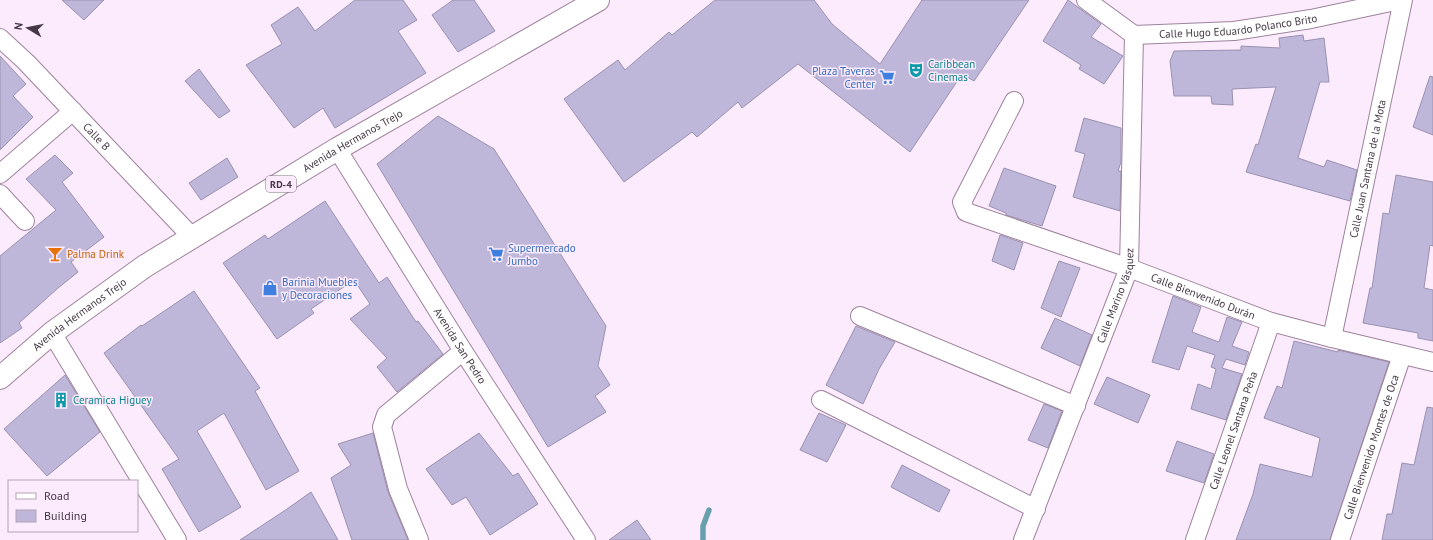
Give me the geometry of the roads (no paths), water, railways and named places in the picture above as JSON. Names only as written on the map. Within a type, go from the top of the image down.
[{"type":"main road","name":"Avenida Hermanos Trejo","points":[[0,378],[52,333],[145,266],[337,149],[583,6],[598,0]]},
{"type":"street","points":[[1086,0],[1134,35]]},
{"type":"street","name":"Calle Hugo Eduardo Polanco Brito","points":[[1134,35],[1242,30],[1311,19],[1400,0]]},
{"type":"street","name":"Calle Juan Santana de la Mota","points":[[1332,338],[1403,0]]},
{"type":"street","name":"Calle Marino Vásquez","points":[[1023,540],[1129,268],[1134,35]]},
{"type":"street","name":"Calle B","points":[[0,38],[26,62],[192,237]]},
{"type":"street","name":"Calle Bienvenido Durán","points":[[1014,101],[962,202],[966,212],[1129,268],[1271,322],[1433,362]]},
{"type":"street","points":[[0,174],[73,111]]},
{"type":"street","name":"Avenida San Pedro","points":[[337,149],[462,350],[586,540]]},
{"type":"street","points":[[0,194],[25,221]]},
{"type":"street","points":[[860,316],[1076,406]]},
{"type":"street","name":"Calle Leonel Santana Peña","points":[[1195,540],[1271,322]]},
{"type":"street","points":[[52,333],[178,540]]},
{"type":"street","points":[[418,540],[397,482],[382,427],[383,421],[386,415],[462,350]]},
{"type":"street","name":"Calle Bienvenido Montes de Oca","points":[[1340,540],[1402,354]]},
{"type":"street","points":[[821,400],[1036,509]]},
{"type":"waterway","points":[[703,540],[703,526],[709,510]]},
{"type":"place","name":"Caribbean Cinemas","points":[[916,70]]},
{"type":"place","name":"Plaza Taveras Center","points":[[887,77]]},
{"type":"place","name":"Palma Drink","points":[[55,254]]},
{"type":"place","name":"Supermercado Jumbo","points":[[496,254]]},
{"type":"place","name":"Barinia Muebles y Decoraciones","points":[[270,288]]},
{"type":"place","name":"Ceramica Higuey","points":[[61,400]]}]
